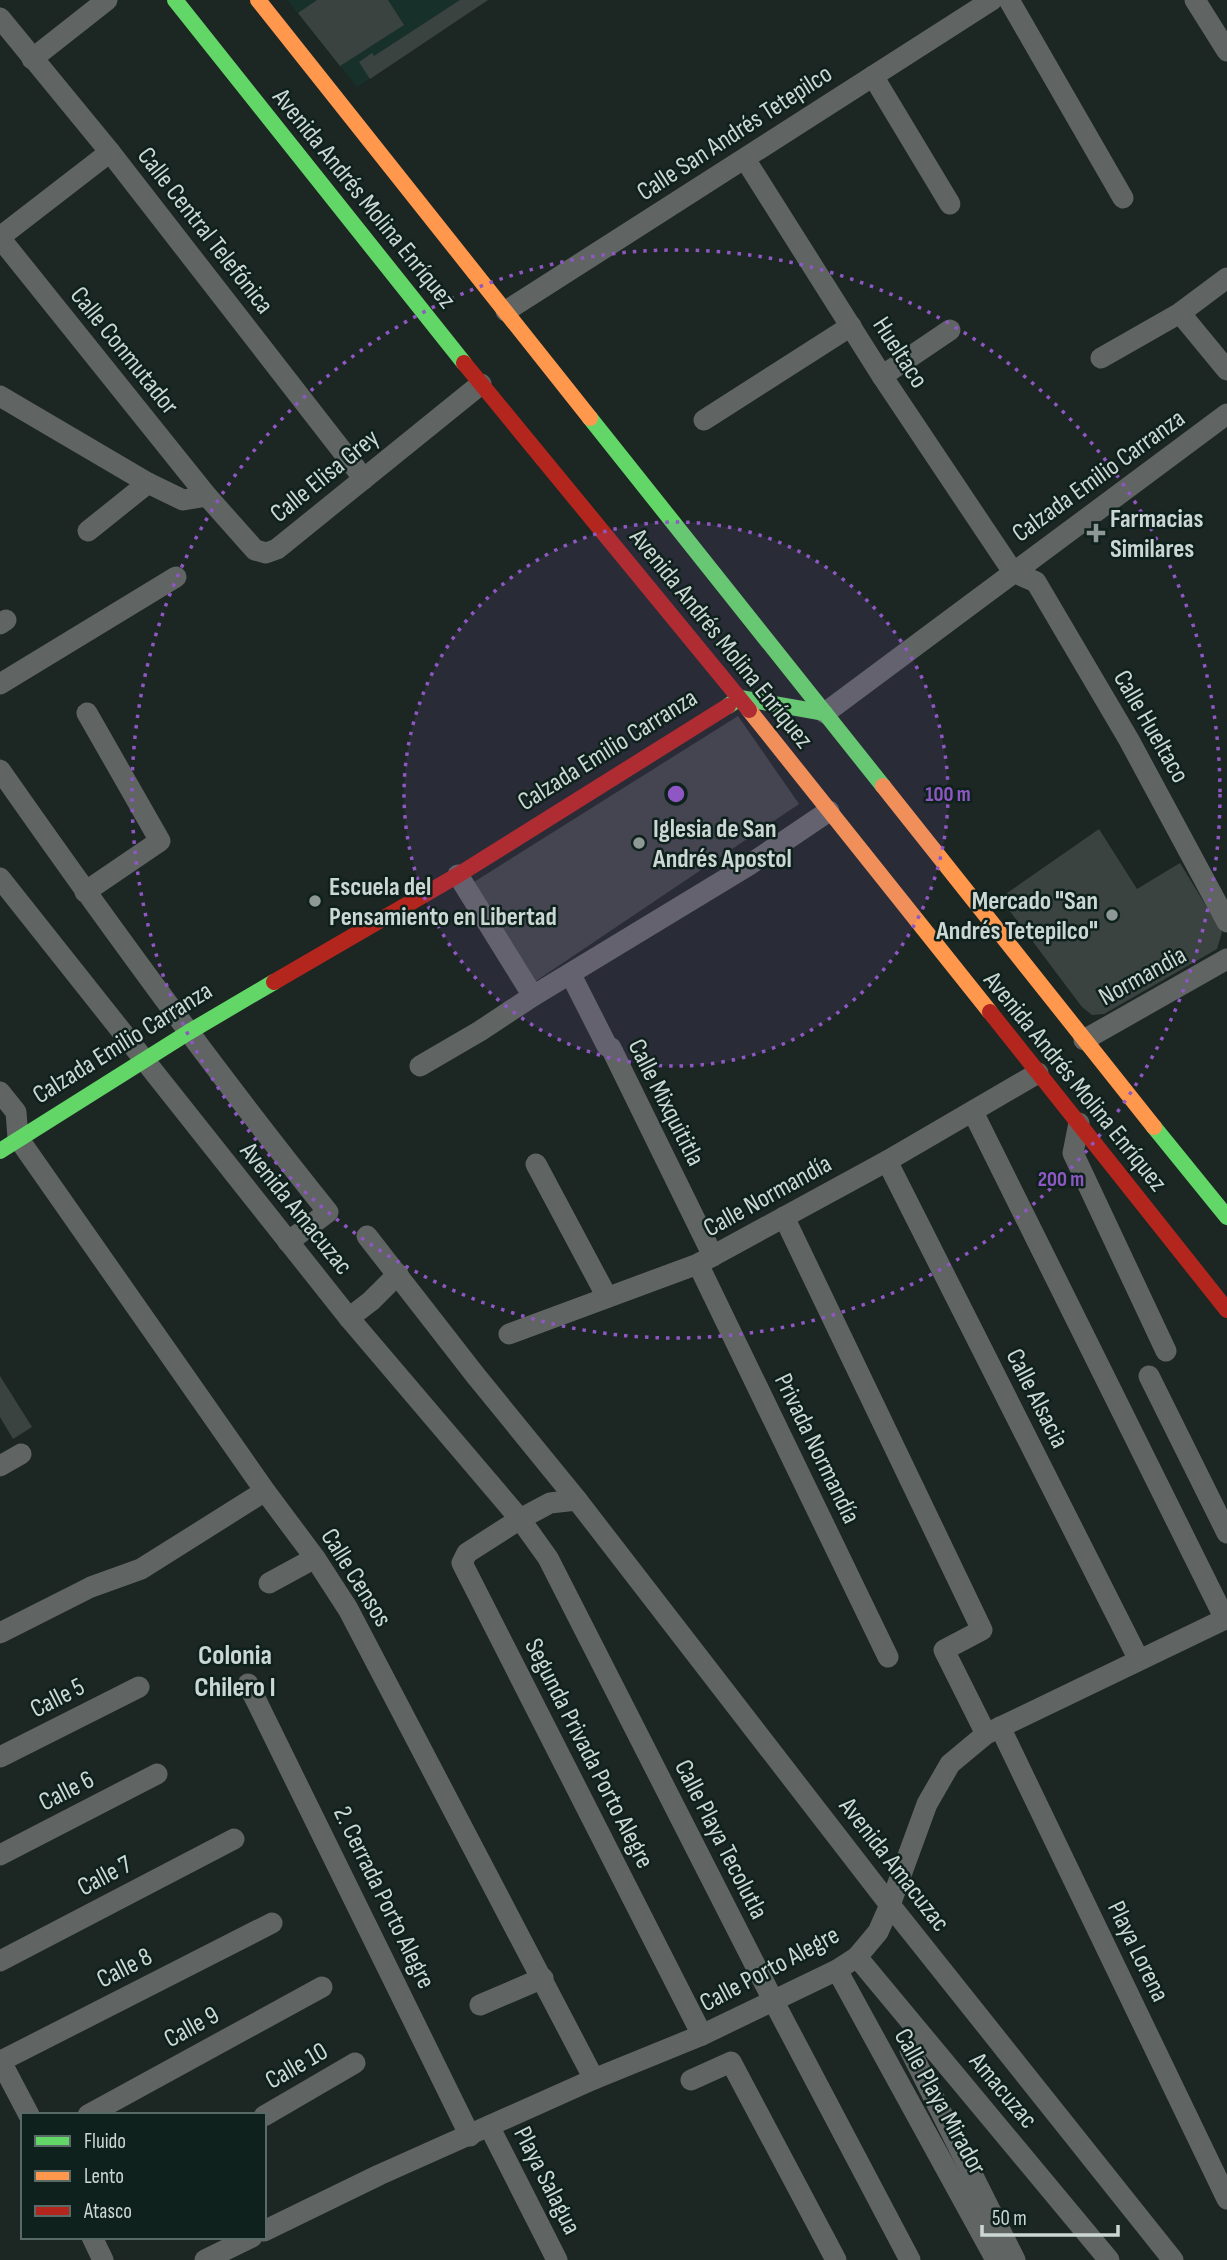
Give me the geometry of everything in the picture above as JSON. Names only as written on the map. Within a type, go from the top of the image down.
[{"type":"main road","name":"Avenida Andrés Molina Enríquez","points":[[175,0],[481,384],[740,698],[1227,1310]]},
{"type":"main road","name":"Avenida Andrés Molina Enríquez","points":[[258,0],[1227,1217]]},
{"type":"main road","name":"Calzada Emilio Carranza","points":[[0,1151],[189,1032],[458,875],[740,698],[825,713]]},
{"type":"street","points":[[32,59],[107,0]]},
{"type":"street","name":"Calle San Andrés Tetepilco","points":[[506,311],[992,0]]},
{"type":"street","points":[[1009,0],[1123,198]]},
{"type":"street","points":[[1195,0],[1227,51]]},
{"type":"street","name":"Calle Central Telefónica","points":[[0,18],[110,152],[364,479]]},
{"type":"street","points":[[873,76],[950,204]]},
{"type":"street","points":[[0,238],[110,152]]},
{"type":"street","name":"Hueltaco","points":[[745,159],[882,376],[1013,572]]},
{"type":"street","name":"Calle Conmutador","points":[[0,238],[207,496]]},
{"type":"street","points":[[1101,358],[1180,313],[1227,278]]},
{"type":"street","points":[[1180,313],[1227,370]]},
{"type":"street","points":[[704,420],[851,326]]},
{"type":"street","points":[[882,376],[950,330]]},
{"type":"street","name":"Calle Elisa Grey","points":[[207,496],[244,541],[255,550],[265,553],[277,549],[481,384]]},
{"type":"street","points":[[0,396],[148,484],[183,500],[207,496]]},
{"type":"street","name":"Calzada Emilio Carranza","points":[[825,713],[1227,414]]},
{"type":"street","points":[[88,531],[148,484]]},
{"type":"street","name":"Calle Hueltaco","points":[[1013,572],[1035,582],[1129,740],[1227,922]]},
{"type":"street","points":[[0,684],[176,577]]},
{"type":"street","points":[[85,892],[160,841],[87,713]]},
{"type":"street","name":"Avenida Amacuzac","points":[[0,770],[85,892],[328,1212],[288,1242]]},
{"type":"street","points":[[420,1066],[749,865],[830,811]]},
{"type":"street","points":[[458,875],[533,996]]},
{"type":"street","name":"Avenida Amacuzac","points":[[0,878],[349,1318],[520,1519]]},
{"type":"street","name":"Normandia","points":[[1084,1040],[1227,959]]},
{"type":"street","name":"Calle Mixquititla","points":[[571,975],[607,1046],[611,1048],[706,1260]]},
{"type":"street","name":"Calle Normandía","points":[[509,1334],[706,1260],[887,1161],[1038,1073]]},
{"type":"street","points":[[0,1092],[16,1112],[18,1138]]},
{"type":"street","points":[[973,1112],[1226,1618]]},
{"type":"street","points":[[1079,1123],[1073,1153],[1166,1351]]},
{"type":"street","name":"Calle Censos","points":[[18,1138],[315,1558],[348,1609],[594,2079]]},
{"type":"street","name":"Calle Alsacia","points":[[887,1161],[1139,1660]]},
{"type":"street","points":[[536,1164],[607,1297]]},
{"type":"street","name":"Playa Lorena","points":[[784,1217],[982,1630],[944,1650],[993,1730],[1227,2199]]},
{"type":"street","name":"Avenida Amacuzac","points":[[368,1236],[476,1376],[577,1500],[890,1905],[1173,2260]]},
{"type":"street","name":"Privada Normandía","points":[[706,1260],[888,1657]]},
{"type":"street","points":[[349,1318],[398,1274]]},
{"type":"street","points":[[1149,1376],[1227,1533]]},
{"type":"street","points":[[0,1466],[21,1454]]},
{"type":"street","points":[[0,1633],[91,1587],[141,1569],[265,1490]]},
{"type":"street","points":[[520,1519],[551,1503],[577,1500]]},
{"type":"street","name":"Calle Playa Tecolutla","points":[[520,1519],[548,1558],[774,2002],[911,2260]]},
{"type":"street","name":"Segunda Privada Porto Alegre","points":[[520,1519],[467,1553],[462,1563],[702,2035]]},
{"type":"street","points":[[269,1584],[315,1558]]},
{"type":"street","name":"Calle Porto Alegre","points":[[266,2230],[379,2175],[594,2079],[702,2035],[837,1970],[857,1956],[878,1932],[926,1804],[950,1764],[993,1730],[1226,1618]]},
{"type":"street","name":"2. Cerrada Porto Alegre","points":[[248,1684],[479,2131]]},
{"type":"street","name":"Calle 5","points":[[0,1757],[139,1687]]},
{"type":"street","name":"Calle 6","points":[[0,1855],[157,1774]]},
{"type":"street","name":"Calle 7","points":[[0,1961],[234,1839]]},
{"type":"street","name":"Calle 8","points":[[0,2060],[272,1923]]},
{"type":"street","name":"Amacuzac","points":[[857,1956],[1109,2260]]},
{"type":"street","name":"Calle Playa Mirador","points":[[837,1970],[996,2260]]},
{"type":"street","points":[[480,2005],[543,1978]]},
{"type":"street","name":"Calle 9","points":[[92,2113],[322,1987]]},
{"type":"street","points":[[910,2050],[1015,2260]]},
{"type":"street","points":[[0,2060],[28,2113]]},
{"type":"street","points":[[691,2080],[731,2062],[836,2260]]},
{"type":"street","name":"Calle 10","points":[[266,2115],[355,2063]]},
{"type":"street","name":"Playa Salagua","points":[[479,2131],[557,2260]]},
{"type":"street","points":[[93,2239],[103,2260]]},
{"type":"street","points":[[205,2260],[248,2239]]},
{"type":"shaded area","points":[[287,0],[488,0],[357,87]]},
{"type":"building","points":[[317,0],[388,0],[404,25],[340,66],[298,13]]},
{"type":"building","points":[[460,0],[488,0],[370,79],[359,62],[372,53],[374,56]]},
{"type":"building","name":"Iglesia de San Andrés Apostol","points":[[738,716],[799,804],[536,981],[474,882]]},
{"type":"building","name":"Mercado \"San Andrés Tetepilco\"","points":[[1099,829],[1137,889],[1180,863],[1222,932],[1217,949],[1104,1014],[1092,1015],[1082,1007],[1000,898]]},
{"type":"building","points":[[0,1376],[32,1427],[13,1439],[0,1417]]},
{"type":"traffic: fast","points":[[175,0],[464,363]]},
{"type":"traffic: fast","points":[[590,418],[883,786]]},
{"type":"traffic: fast","points":[[728,706],[740,698],[825,713]]},
{"type":"traffic: fast","points":[[0,1151],[274,982]]},
{"type":"traffic: fast","points":[[1154,1127],[1227,1217]]},
{"type":"traffic: slow","points":[[258,0],[590,418]]},
{"type":"traffic: slow","points":[[749,710],[990,1012]]},
{"type":"traffic: slow","points":[[883,786],[1154,1127]]},
{"type":"traffic: jam","points":[[464,363],[749,710]]},
{"type":"traffic: jam","points":[[274,982],[458,875],[728,706]]},
{"type":"traffic: jam","points":[[990,1012],[1227,1310]]},
{"type":"place","name":"Farmacias Similares","points":[[1096,533]]},
{"type":"place","name":"Iglesia de San Andrés Apostol","points":[[639,843]]},
{"type":"place","name":"Escuela del Pensamiento en Libertad","points":[[315,901]]},
{"type":"place","name":"Mercado \"San Andrés Tetepilco\"","points":[[1112,915]]},
{"type":"district","name":"Colonia Chilero I","points":[[235,1670]]}]
